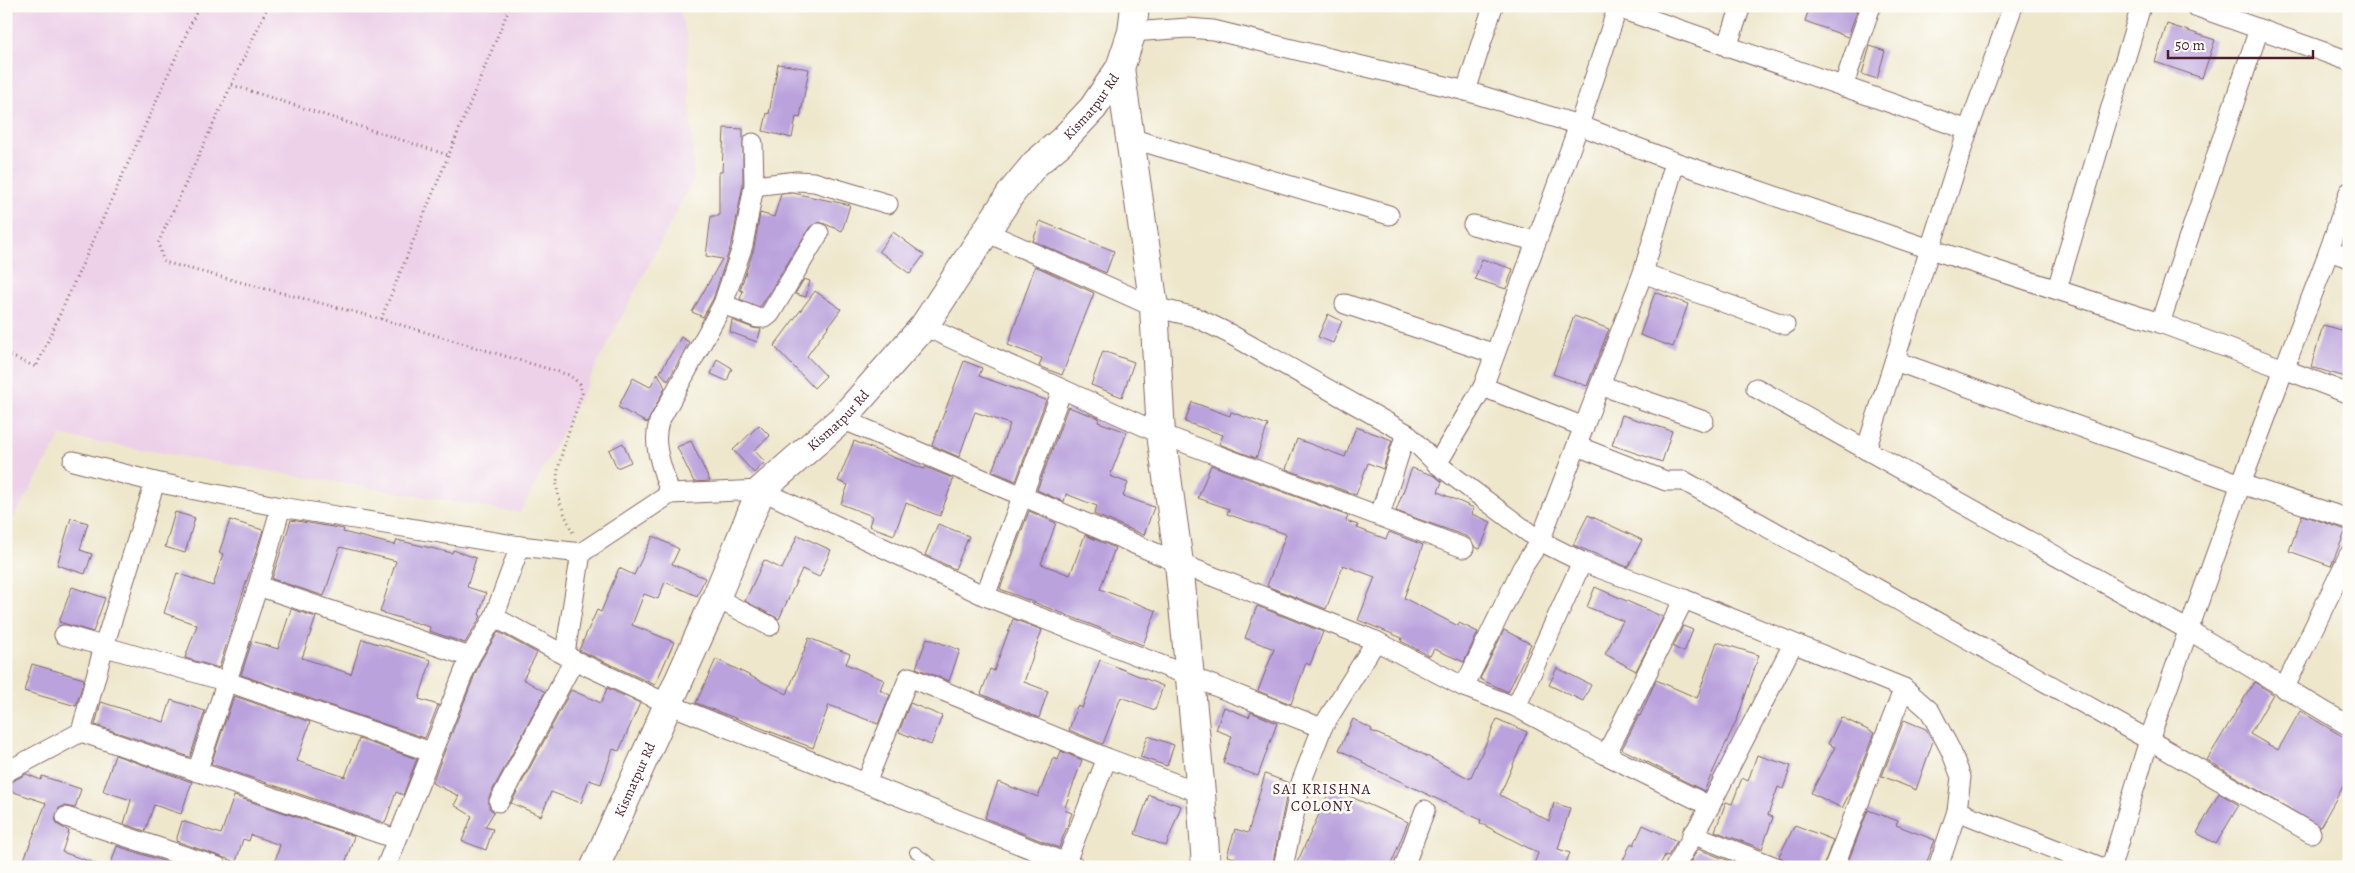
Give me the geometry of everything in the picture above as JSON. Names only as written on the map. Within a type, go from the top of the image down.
[{"type":"street","points":[[1466,91],[1493,6]]},
{"type":"street","points":[[1727,46],[1741,6]]},
{"type":"street","points":[[1843,87],[1871,6]]},
{"type":"street","points":[[1866,450],[1968,130],[2013,6]]},
{"type":"street","points":[[2057,289],[2141,6]]},
{"type":"street","points":[[2195,6],[2349,61]]},
{"type":"street","points":[[1437,464],[1483,386],[1579,125],[1618,7],[1968,130]]},
{"type":"street","points":[[1133,19],[1188,28],[1214,30],[1466,91],[1579,125],[1675,162],[1930,249],[2160,323],[2349,394]]},
{"type":"street","name":"Kismatpur Rd","points":[[595,867],[716,598],[761,490],[842,419],[924,326],[1012,192],[1035,164],[1062,141],[1093,108],[1120,68],[1133,19]]},
{"type":"street","points":[[2160,323],[2259,29]]},
{"type":"street","points":[[1120,68],[1154,307],[1161,434],[1179,563],[1201,793],[1206,867]]},
{"type":"street","points":[[1130,138],[1389,214]]},
{"type":"street","points":[[670,494],[656,443],[656,432],[659,422],[723,304],[742,245],[754,186],[753,143]]},
{"type":"street","points":[[1464,686],[1522,568],[1540,541],[1643,273],[1675,162]]},
{"type":"street","points":[[754,186],[797,181],[814,182],[888,204]]},
{"type":"street","points":[[2111,867],[2149,740],[2190,631],[2241,484],[2330,251],[2349,192]]},
{"type":"street","points":[[1472,225],[1535,242]]},
{"type":"street","points":[[986,232],[1154,307],[1194,317],[1228,333],[1406,433],[1437,464],[1540,541],[1582,562],[1684,599],[1904,688],[1930,712],[1951,751],[1961,777],[1957,811],[1938,867]]},
{"type":"street","points":[[723,304],[757,318],[765,318],[770,314],[819,233]]},
{"type":"street","points":[[2330,251],[2349,258]]},
{"type":"street","points":[[1643,273],[1785,325]]},
{"type":"street","points":[[1345,304],[1494,354]]},
{"type":"street","points":[[924,326],[1161,434],[1464,548]]},
{"type":"street","points":[[1895,361],[2241,484],[2349,519]]},
{"type":"street","points":[[1600,385],[1704,421]]},
{"type":"street","points":[[1483,386],[1584,427]]},
{"type":"street","points":[[1756,388],[2190,631],[2349,726]]},
{"type":"street","points":[[985,596],[1062,390]]},
{"type":"street","points":[[842,419],[1179,563],[1376,641],[1464,686],[1516,707],[1606,755],[1710,806]]},
{"type":"street","points":[[1380,515],[1406,433]]},
{"type":"street","points":[[1577,446],[1666,481],[1684,481],[2149,740],[2311,833]]},
{"type":"street","points":[[73,461],[154,482],[280,507],[520,546],[581,553],[670,494],[761,490],[985,596],[1190,678],[1322,728]]},
{"type":"street","points":[[6,772],[80,732],[154,482]]},
{"type":"street","points":[[197,772],[228,682],[280,507]]},
{"type":"street","points":[[386,867],[470,657],[494,617],[520,546]]},
{"type":"street","points":[[499,802],[570,657],[581,553]]},
{"type":"street","points":[[2284,688],[2349,555]]},
{"type":"street","points":[[1516,707],[1582,562]]},
{"type":"street","points":[[258,586],[470,657]]},
{"type":"street","points":[[716,598],[770,626]]},
{"type":"street","points":[[1606,755],[1684,599]]},
{"type":"street","points":[[494,617],[570,657],[668,704],[1071,864],[1107,758]]},
{"type":"street","points":[[64,635],[228,682],[431,752]]},
{"type":"street","points":[[1283,867],[1301,782],[1322,728],[1376,641]]},
{"type":"street","points":[[1675,867],[1692,834],[1710,806],[1793,644]]},
{"type":"street","points":[[866,783],[909,677],[1107,758],[1201,793]]},
{"type":"street","points":[[1834,867],[1904,688]]},
{"type":"street","points":[[80,732],[396,839]]},
{"type":"street","points":[[1404,867],[1425,810]]},
{"type":"street","points":[[1957,811],[2101,867]]},
{"type":"street","points":[[66,817],[218,867]]},
{"type":"street","points":[[1692,834],[1776,867]]},
{"type":"lane","points":[[915,852],[934,867]]},
{"type":"path","points":[[6,354],[36,367],[199,6]]},
{"type":"path","points":[[268,6],[158,243],[164,262],[381,319],[569,375],[580,384],[582,393],[558,467],[556,484],[560,502],[581,553]]},
{"type":"path","points":[[381,319],[510,6]]},
{"type":"path","points":[[232,85],[448,156]]},
{"type":"shaded area","points":[[6,6],[678,6],[687,35],[694,178],[520,513],[61,436],[6,531]]},
{"type":"building","points":[[1810,6],[1844,6],[1857,11],[1848,37],[1805,21]]},
{"type":"building","points":[[2167,24],[2215,40],[2202,78],[2155,62]]},
{"type":"building","points":[[1870,46],[1885,51],[1877,79],[1862,74]]},
{"type":"building","points":[[778,64],[809,69],[800,118],[796,117],[792,138],[763,131],[767,113],[769,114]]},
{"type":"building","points":[[724,128],[743,129],[743,185],[732,242],[713,299],[703,317],[692,312],[722,259],[706,256],[711,216],[719,216],[719,172],[722,172]]},
{"type":"building","points":[[793,193],[850,205],[842,231],[820,222],[810,227],[759,307],[740,299],[743,291],[740,290],[754,248],[760,213],[774,217],[781,194]]},
{"type":"building","points":[[1040,221],[1114,251],[1106,273],[1033,241]]},
{"type":"building","points":[[893,232],[924,255],[910,274],[879,251]]},
{"type":"building","points":[[1482,259],[1513,269],[1506,289],[1475,279]]},
{"type":"building","points":[[1035,266],[1094,293],[1062,375],[1039,366],[1042,358],[1008,345]]},
{"type":"building","points":[[804,279],[810,281],[806,297],[795,294]]},
{"type":"building","points":[[815,291],[841,309],[807,356],[826,376],[814,388],[774,346]]},
{"type":"building","points":[[1655,292],[1688,304],[1673,347],[1640,335]]},
{"type":"building","points":[[1328,314],[1342,321],[1333,343],[1318,337]]},
{"type":"building","points":[[1574,316],[1609,329],[1587,386],[1553,374]]},
{"type":"building","points":[[732,320],[761,329],[757,342],[730,332]]},
{"type":"building","points":[[2323,325],[2349,332],[2349,378],[2311,367]]},
{"type":"building","points":[[681,337],[689,342],[668,381],[660,372]]},
{"type":"building","points":[[1103,351],[1134,362],[1122,397],[1091,385]]},
{"type":"building","points":[[717,359],[732,368],[727,381],[711,374]]},
{"type":"building","points":[[964,361],[982,368],[979,376],[1046,400],[1016,481],[992,471],[1010,424],[975,412],[959,457],[932,445]]},
{"type":"building","points":[[658,373],[665,388],[647,423],[618,407],[633,378],[650,387]]},
{"type":"building","points":[[1192,402],[1230,416],[1231,412],[1268,425],[1256,458],[1219,444],[1223,435],[1185,422]]},
{"type":"building","points":[[1068,407],[1099,418],[1098,422],[1127,432],[1110,476],[1128,483],[1123,496],[1154,507],[1144,535],[1094,514],[1097,506],[1066,494],[1064,502],[1037,490]]},
{"type":"building","points":[[1622,415],[1672,431],[1662,462],[1612,445]]},
{"type":"building","points":[[759,425],[770,436],[754,450],[765,462],[754,473],[733,450]]},
{"type":"building","points":[[1356,427],[1392,440],[1383,469],[1368,463],[1356,495],[1286,469],[1297,439],[1345,457]]},
{"type":"building","points":[[691,441],[710,481],[694,482],[677,447]]},
{"type":"building","points":[[854,441],[952,478],[953,480],[940,516],[906,503],[894,535],[869,526],[872,516],[841,504],[848,485],[838,481]]},
{"type":"building","points":[[623,443],[631,462],[617,468],[609,450]]},
{"type":"building","points":[[1211,465],[1348,516],[1346,521],[1358,525],[1357,528],[1386,539],[1389,532],[1423,545],[1404,598],[1458,626],[1459,623],[1478,632],[1464,662],[1434,649],[1430,656],[1401,641],[1402,638],[1358,620],[1375,577],[1343,565],[1326,609],[1267,586],[1286,534],[1227,514],[1229,509],[1198,498]]},
{"type":"building","points":[[1412,468],[1435,476],[1442,482],[1438,492],[1474,508],[1472,514],[1491,522],[1480,549],[1475,547],[1468,537],[1396,511]]},
{"type":"building","points":[[1029,511],[1056,523],[1041,564],[1070,575],[1085,535],[1115,548],[1100,589],[1156,611],[1143,645],[1000,589]]},
{"type":"building","points":[[175,512],[195,518],[185,553],[165,547]]},
{"type":"building","points":[[1588,515],[1642,540],[1628,567],[1573,545]]},
{"type":"building","points":[[2302,515],[2346,530],[2331,566],[2289,551]]},
{"type":"building","points":[[71,518],[88,523],[80,550],[92,554],[85,574],[57,565]]},
{"type":"building","points":[[230,520],[263,530],[219,668],[185,658],[197,625],[164,613],[177,573],[213,586],[223,554],[219,553]]},
{"type":"building","points":[[291,520],[344,529],[343,532],[395,545],[397,540],[452,553],[453,550],[476,558],[467,587],[486,593],[479,615],[481,616],[465,643],[429,631],[430,627],[380,612],[396,561],[340,547],[324,596],[272,579]]},
{"type":"building","points":[[938,524],[969,536],[955,569],[925,555]]},
{"type":"building","points":[[798,535],[831,550],[819,577],[802,569],[779,619],[745,601],[764,560],[782,569]]},
{"type":"building","points":[[653,536],[679,549],[672,564],[705,578],[697,596],[665,582],[658,599],[644,594],[632,625],[674,642],[655,685],[579,650],[597,610],[601,612],[619,568],[634,575]]},
{"type":"building","points":[[72,587],[105,598],[93,632],[59,622]]},
{"type":"building","points":[[1595,587],[1663,617],[1636,671],[1605,654],[1623,621],[1587,607]]},
{"type":"building","points":[[1257,606],[1323,632],[1310,665],[1306,663],[1291,704],[1258,691],[1274,649],[1245,638]]},
{"type":"building","points":[[291,609],[316,617],[302,658],[351,674],[362,639],[431,660],[419,699],[438,705],[425,738],[241,675],[252,641],[278,649]]},
{"type":"building","points":[[1013,619],[1042,630],[1024,682],[1048,691],[1039,718],[981,694],[990,669],[994,671]]},
{"type":"building","points":[[1683,626],[1693,630],[1684,652],[1673,647]]},
{"type":"building","points":[[1504,630],[1531,644],[1508,692],[1480,679]]},
{"type":"building","points":[[498,632],[537,653],[523,679],[545,692],[489,797],[489,808],[494,812],[485,827],[493,829],[486,850],[462,841],[472,816],[454,805],[459,796],[432,783],[480,662]]},
{"type":"building","points":[[809,638],[850,654],[846,664],[884,680],[880,690],[890,695],[878,724],[829,705],[813,748],[696,703],[716,659],[787,694]]},
{"type":"building","points":[[927,638],[960,650],[949,681],[916,668]]},
{"type":"building","points":[[1717,642],[1759,655],[1738,717],[1704,791],[1622,749],[1640,716],[1656,680],[1697,698]]},
{"type":"building","points":[[1100,660],[1163,686],[1155,710],[1121,697],[1103,744],[1069,730],[1077,706],[1082,708]]},
{"type":"building","points":[[32,664],[84,679],[76,706],[24,691]]},
{"type":"building","points":[[1557,668],[1591,685],[1583,701],[1549,685]]},
{"type":"building","points":[[2254,682],[2273,694],[2250,734],[2278,750],[2300,711],[2349,740],[2349,776],[2320,827],[2207,760]]},
{"type":"building","points":[[607,688],[640,703],[619,751],[613,749],[601,784],[589,780],[581,803],[551,792],[541,816],[511,803],[571,690],[601,703]]},
{"type":"building","points":[[234,696],[310,722],[297,761],[345,777],[359,739],[417,759],[403,795],[396,792],[385,823],[211,764]]},
{"type":"building","points":[[171,700],[205,711],[190,757],[95,725],[101,702],[164,722]]},
{"type":"building","points":[[910,703],[942,716],[931,745],[899,732]]},
{"type":"building","points":[[1224,707],[1249,717],[1251,712],[1277,723],[1258,776],[1223,763],[1232,736],[1216,730]]},
{"type":"building","points":[[1841,717],[1874,733],[1854,785],[1842,808],[1811,793],[1835,747],[1828,744]]},
{"type":"building","points":[[1353,719],[1372,729],[1371,731],[1419,752],[1470,779],[1497,719],[1527,732],[1500,795],[1549,821],[1554,803],[1570,808],[1558,849],[1570,853],[1564,867],[1533,867],[1538,853],[1480,823],[1481,820],[1339,750]]},
{"type":"building","points":[[1904,720],[1926,729],[1933,741],[1916,790],[1882,776]]},
{"type":"building","points":[[1148,736],[1174,745],[1167,766],[1140,757]]},
{"type":"building","points":[[1061,751],[1082,760],[1064,810],[1072,813],[1059,848],[985,818],[998,782],[1038,797],[1053,758],[1058,760]]},
{"type":"building","points":[[115,755],[192,782],[181,814],[154,805],[145,831],[124,824],[131,800],[103,791]]},
{"type":"building","points":[[1757,755],[1791,766],[1783,789],[1778,787],[1768,815],[1773,817],[1762,849],[1715,831],[1726,802],[1732,804],[1742,778],[1748,781]]},
{"type":"building","points":[[26,774],[41,780],[42,776],[81,789],[75,808],[64,806],[59,808],[55,819],[58,825],[69,831],[62,852],[97,864],[96,867],[21,867],[46,803],[8,790],[11,782]]},
{"type":"building","points":[[1265,774],[1289,783],[1272,867],[1232,867],[1235,858],[1227,856],[1235,829],[1248,833]]},
{"type":"building","points":[[1331,788],[1408,822],[1390,867],[1295,867]]},
{"type":"building","points":[[2219,793],[2239,805],[2216,844],[2197,833]]},
{"type":"building","points":[[1149,795],[1181,806],[1166,846],[1135,834]]},
{"type":"building","points":[[234,796],[354,836],[344,867],[273,867],[280,845],[251,835],[249,841],[243,839],[236,862],[176,841],[182,821],[221,834]]},
{"type":"building","points":[[1868,810],[1898,821],[1896,825],[1935,840],[1925,867],[1846,867]]},
{"type":"building","points":[[1643,825],[1677,841],[1668,856],[1665,855],[1659,867],[1620,867],[1631,843],[1634,845]]},
{"type":"building","points":[[1795,825],[1833,840],[1823,867],[1787,867],[1785,860],[1779,856]]},
{"type":"building","points":[[117,846],[181,867],[110,867]]},
{"type":"building","points":[[1698,849],[1745,867],[1688,866]]},
{"type":"district","name":"SAI KRISHNA COLONY","points":[[1322,798]]}]
